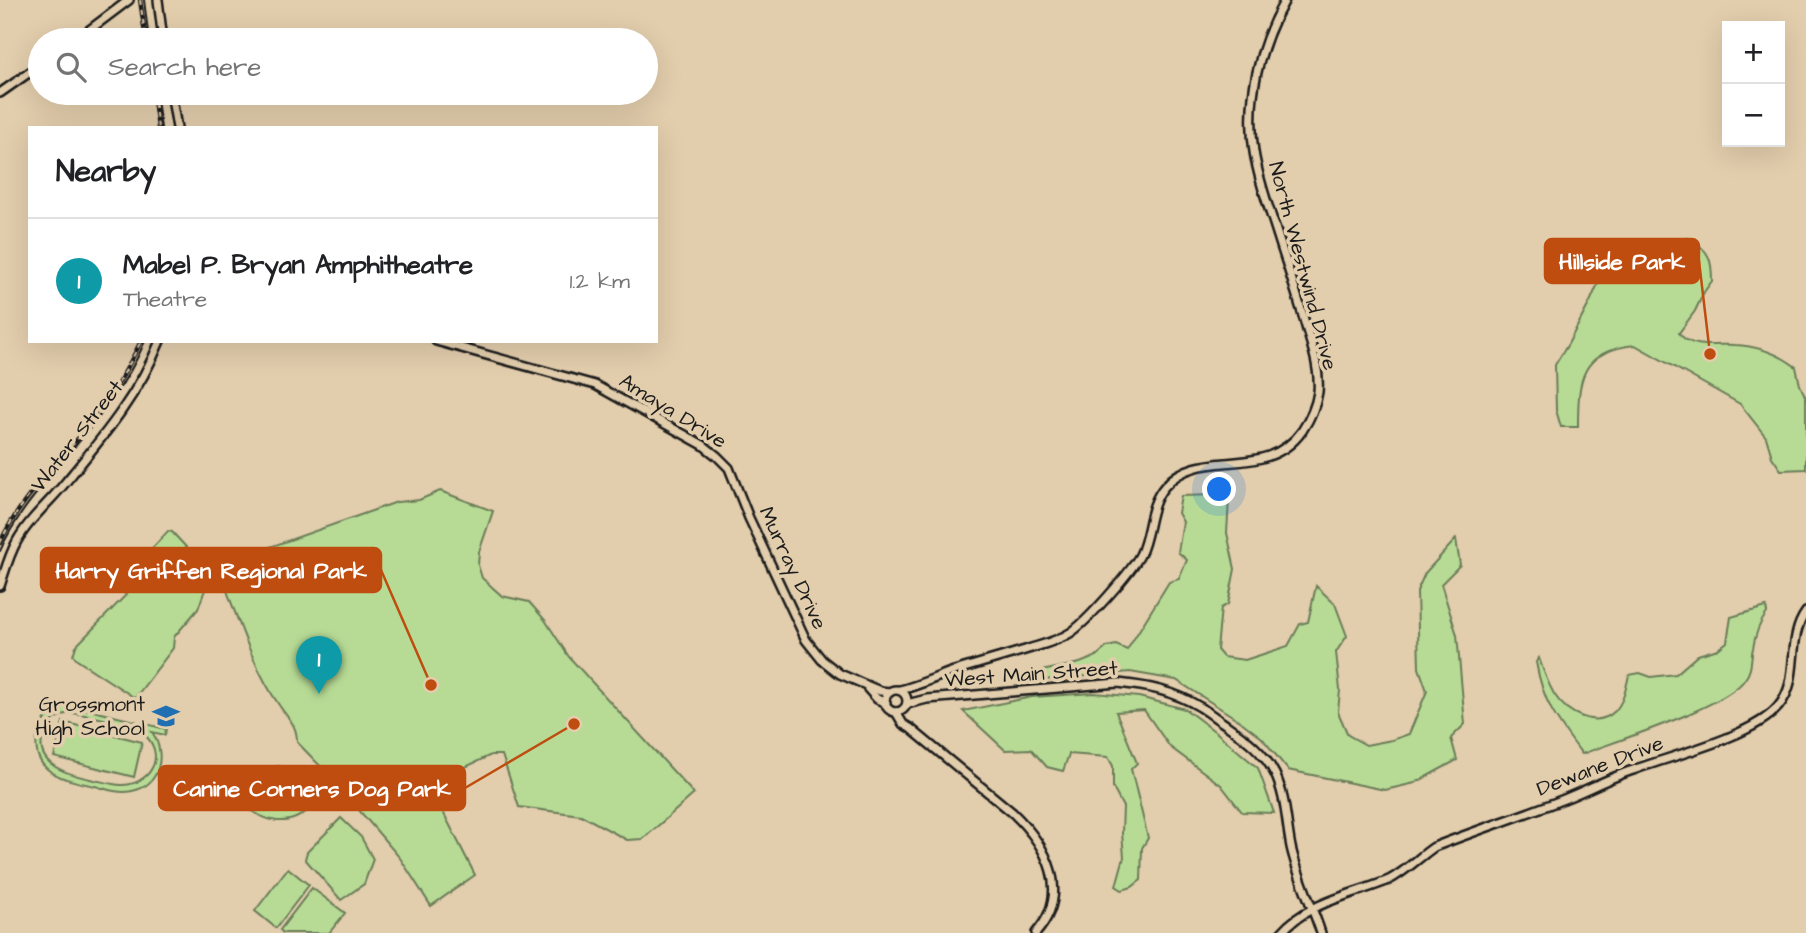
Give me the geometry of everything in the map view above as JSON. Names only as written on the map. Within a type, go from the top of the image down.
[{"type":"street","points":[[92,28],[129,0]]},
{"type":"street","points":[[158,0],[162,28]]},
{"type":"street","name":"North Westwind Drive","points":[[920,684],[1054,641],[1078,628],[1139,556],[1149,529],[1151,512],[1163,488],[1177,476],[1196,467],[1256,460],[1276,453],[1298,436],[1307,423],[1315,402],[1318,383],[1314,356],[1302,310],[1260,182],[1253,140],[1253,97],[1258,66],[1271,27],[1285,0]]},
{"type":"street","points":[[0,93],[28,73]]},
{"type":"street","points":[[173,105],[177,126]]},
{"type":"street","name":"Water Street","points":[[0,586],[16,542],[129,403],[159,343]]},
{"type":"street","name":"Amaya Drive","points":[[443,343],[595,385],[703,446],[729,468]]},
{"type":"street","name":"Murray Drive","points":[[729,468],[806,639],[822,660],[840,674],[865,686]]},
{"type":"street","name":"Dewane Drive","points":[[1312,907],[1389,880],[1401,874],[1434,847],[1565,799],[1631,770],[1688,752],[1754,726],[1771,714],[1785,696],[1792,673],[1795,635],[1806,612]]},
{"type":"street","name":"West Main Street","points":[[904,704],[927,699],[1118,683],[1147,686],[1200,707],[1250,741],[1271,767],[1281,789],[1291,849],[1321,933]]},
{"type":"street","points":[[865,686],[890,692],[920,684]]},
{"type":"street","points":[[920,684],[927,699]]},
{"type":"street","points":[[865,686],[890,709],[904,704],[920,684]]},
{"type":"street","points":[[900,690],[904,693],[903,724],[1013,813],[1042,849],[1054,883],[1054,896],[1051,909],[1036,933]]},
{"type":"street","points":[[886,703],[890,692]]},
{"type":"street","points":[[1281,933],[1286,926],[1312,907]]},
{"type":"green space","points":[[1688,238],[1708,255],[1712,281],[1679,333],[1684,339],[1698,344],[1759,349],[1796,367],[1806,398],[1806,469],[1781,470],[1772,457],[1766,437],[1740,404],[1635,345],[1617,348],[1593,361],[1586,370],[1579,395],[1578,427],[1561,427],[1556,410],[1555,365],[1590,302],[1610,256],[1655,251]]},
{"type":"green space","points":[[440,491],[493,511],[479,552],[478,565],[482,578],[502,596],[529,602],[545,620],[569,657],[694,794],[643,839],[627,840],[581,815],[519,807],[502,755],[491,755],[444,777],[437,783],[435,796],[475,875],[431,906],[400,858],[297,742],[294,726],[254,660],[223,580],[269,564],[264,549],[397,502],[419,500]]},
{"type":"green space","points":[[1215,495],[1229,499],[1227,533],[1235,569],[1228,604],[1221,608],[1217,650],[1223,657],[1245,660],[1288,646],[1300,624],[1308,622],[1316,586],[1335,604],[1347,636],[1336,652],[1340,690],[1338,712],[1348,735],[1366,745],[1409,734],[1427,691],[1419,668],[1417,591],[1425,573],[1456,539],[1460,565],[1441,584],[1457,635],[1465,724],[1451,738],[1457,760],[1415,783],[1385,790],[1288,770],[1262,738],[1176,680],[1130,672],[1021,682],[1037,672],[1095,657],[1107,647],[1116,645],[1127,650],[1169,582],[1179,579],[1187,560],[1178,552],[1183,522],[1178,513],[1181,496]]},
{"type":"green space","points":[[168,531],[200,562],[207,584],[198,609],[174,637],[173,648],[135,698],[73,655],[76,646],[126,595],[118,585]]},
{"type":"green space","points":[[1766,607],[1767,613],[1756,634],[1748,675],[1735,689],[1695,711],[1582,754],[1558,721],[1547,700],[1536,662],[1539,658],[1559,701],[1582,717],[1599,719],[1607,717],[1618,707],[1629,675],[1640,673],[1651,677],[1676,674],[1698,655],[1718,649],[1727,642],[1731,617]]},
{"type":"green space","points":[[1094,693],[1139,697],[1185,709],[1258,768],[1274,813],[1242,812],[1221,785],[1170,747],[1144,710],[1116,712],[1137,763],[1131,769],[1148,838],[1142,848],[1141,880],[1122,890],[1116,886],[1124,857],[1123,807],[1113,788],[1113,766],[1108,757],[1069,754],[1063,771],[1047,767],[1031,749],[1005,750],[963,711],[1032,697]]},
{"type":"green space","points":[[61,703],[166,729],[165,735],[152,732],[157,741],[160,759],[155,776],[142,788],[122,792],[54,774],[40,760],[37,737],[44,720],[59,709]],"holes":[[[70,713],[122,724],[141,732],[152,745],[155,755],[150,772],[134,783],[124,785],[75,775],[52,764],[44,756],[41,745],[45,731],[52,721]]]},
{"type":"green space","points":[[63,722],[142,742],[134,777],[54,757]]},
{"type":"green space","points":[[277,766],[282,767],[314,804],[305,813],[285,821],[276,821],[256,814],[238,800]]},
{"type":"green space","points":[[341,818],[361,837],[373,859],[364,884],[341,900],[305,859],[307,852]]},
{"type":"green space","points":[[288,868],[309,885],[276,928],[255,911]]},
{"type":"green space","points":[[312,888],[345,913],[329,933],[283,933],[280,930]]},
{"type":"tram line","points":[[144,0],[148,28]]},
{"type":"tram line","points":[[158,105],[161,126]]},
{"type":"tram line","points":[[0,551],[26,507],[117,391],[144,343]]},
{"type":"railway","points":[[140,0],[144,28]]},
{"type":"railway","points":[[155,105],[158,126]]},
{"type":"railway","points":[[0,543],[28,497],[103,407],[140,343]]},
{"type":"place","name":"Hillside Park","points":[[1710,354]]},
{"type":"place","name":"Harry Griffen Regional Park","points":[[431,685]]},
{"type":"place","name":"Mabel P. Bryan Amphitheatre","points":[[319,694]]},
{"type":"place","name":"Grossmont High School","points":[[166,716]]},
{"type":"place","name":"Canine Corners Dog Park","points":[[574,724]]}]
